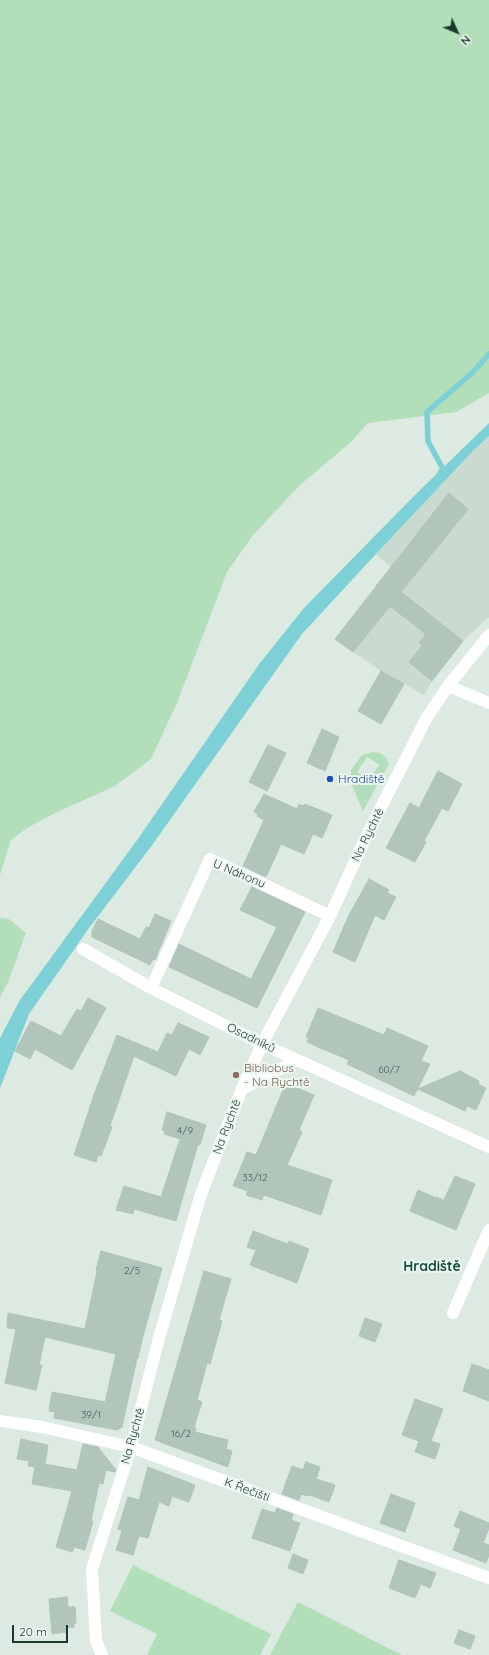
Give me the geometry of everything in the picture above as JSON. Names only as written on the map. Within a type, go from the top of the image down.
[{"type":"street","name":"Na Rychtě","points":[[102,1655],[96,1641],[92,1569],[131,1447],[159,1338],[201,1194],[242,1089],[262,1044],[330,916],[367,835],[412,745],[426,719],[448,686],[489,635]]},
{"type":"street","points":[[448,686],[489,703]]},
{"type":"street","name":"U Náhonu","points":[[151,988],[210,859],[330,916]]},
{"type":"street","name":"Osadníků","points":[[83,949],[151,988],[262,1044],[489,1147]]},
{"type":"street","points":[[242,1089],[297,1060]]},
{"type":"street","points":[[453,1313],[489,1230]]},
{"type":"street","name":"K Řečišti","points":[[0,1421],[42,1428],[131,1447],[489,1578]]},
{"type":"shaded area","points":[[489,436],[489,617],[463,641],[432,681],[424,695],[381,671],[335,639],[391,567],[376,554],[472,452]]},
{"type":"green space","points":[[0,0],[489,0],[489,393],[456,412],[368,423],[351,442],[300,485],[253,535],[227,572],[177,703],[151,759],[115,786],[53,814],[27,828],[11,840],[0,875]]},
{"type":"green space","points":[[373,752],[380,753],[386,757],[389,764],[363,811],[351,783],[351,770],[362,755]],"holes":[[[367,757],[380,765],[368,779],[357,772]]]},
{"type":"green space","points":[[0,918],[9,919],[26,933],[8,982],[0,997]]},
{"type":"green space","points":[[133,1565],[271,1634],[260,1655],[147,1655],[157,1634],[110,1611]]},
{"type":"green space","points":[[298,1602],[402,1655],[270,1655]]},
{"type":"water","points":[[489,423],[489,436],[472,452],[302,634],[150,848],[89,928],[29,1014],[0,1088],[0,1038],[20,1000],[135,843],[260,663],[304,608],[418,492]]},
{"type":"building","points":[[449,493],[468,509],[401,592],[463,641],[432,681],[409,662],[422,646],[419,643],[426,634],[390,606],[353,652],[335,639]]},
{"type":"building","points":[[381,671],[404,684],[381,724],[358,711]]},
{"type":"building","points":[[322,729],[339,737],[325,771],[307,763]]},
{"type":"building","points":[[268,745],[286,753],[267,791],[249,782]]},
{"type":"building","points":[[438,771],[462,784],[448,811],[442,808],[424,841],[426,842],[415,862],[386,848],[410,803],[419,808]]},
{"type":"building","points":[[264,794],[297,809],[299,804],[302,806],[305,804],[332,815],[322,838],[313,834],[304,854],[281,844],[266,877],[243,866],[264,820],[257,816],[258,814],[254,812]]},
{"type":"building","points":[[369,879],[389,890],[387,893],[396,897],[384,920],[375,915],[355,962],[333,952],[348,917]]},
{"type":"building","points":[[252,887],[305,912],[257,1008],[169,967],[179,944],[251,979],[277,927],[240,910]]},
{"type":"building","points":[[155,914],[171,921],[155,960],[153,959],[150,965],[92,937],[92,931],[98,919],[140,939],[146,927],[149,928]]},
{"type":"building","points":[[88,998],[106,1008],[72,1070],[35,1049],[30,1059],[15,1051],[31,1021],[61,1036],[77,1009],[81,1011]]},
{"type":"building","points":[[318,1008],[384,1035],[387,1028],[428,1046],[421,1061],[430,1064],[414,1096],[347,1064],[349,1060],[307,1042],[309,1038],[306,1037]]},
{"type":"building","points":[[178,1023],[209,1037],[200,1055],[189,1049],[176,1076],[134,1056],[110,1126],[112,1127],[101,1156],[98,1155],[96,1162],[74,1155],[95,1092],[117,1035],[158,1052],[167,1033],[172,1035]]},
{"type":"building","points":[[460,1071],[479,1081],[478,1084],[486,1088],[476,1110],[467,1106],[465,1111],[418,1089]]},
{"type":"building","points":[[286,1083],[314,1095],[299,1130],[302,1132],[287,1165],[332,1180],[321,1215],[264,1195],[262,1200],[246,1195],[248,1191],[233,1186],[247,1152],[256,1155]]},
{"type":"building","points":[[167,1112],[206,1125],[200,1145],[198,1144],[176,1221],[134,1209],[133,1214],[116,1210],[124,1186],[161,1197],[180,1139],[164,1134],[165,1131],[162,1130]]},
{"type":"building","points":[[455,1176],[475,1184],[456,1230],[410,1211],[418,1190],[444,1200]]},
{"type":"building","points":[[253,1231],[288,1244],[289,1241],[309,1249],[297,1283],[250,1265],[256,1250],[247,1247]]},
{"type":"building","points":[[101,1251],[162,1268],[137,1358],[122,1427],[117,1430],[54,1418],[55,1412],[49,1411],[52,1392],[105,1402],[116,1354],[45,1337],[39,1365],[42,1365],[36,1390],[5,1383],[16,1329],[7,1328],[8,1313],[85,1329]]},
{"type":"building","points":[[204,1271],[231,1279],[219,1320],[222,1321],[210,1364],[207,1363],[197,1400],[202,1402],[194,1427],[196,1428],[195,1432],[228,1440],[226,1449],[232,1451],[228,1467],[155,1440]]},
{"type":"building","points":[[365,1318],[382,1324],[375,1342],[359,1336]]},
{"type":"building","points":[[472,1364],[489,1370],[489,1401],[463,1391]]},
{"type":"building","points":[[415,1399],[443,1409],[431,1441],[440,1444],[435,1459],[415,1452],[419,1441],[402,1435]]},
{"type":"building","points":[[21,1439],[48,1445],[45,1464],[77,1470],[83,1444],[98,1447],[116,1470],[115,1472],[106,1470],[103,1484],[99,1483],[91,1521],[93,1521],[85,1550],[74,1547],[72,1552],[56,1547],[72,1491],[32,1484],[35,1467],[28,1466],[29,1461],[17,1459]]},
{"type":"building","points":[[306,1462],[320,1467],[316,1479],[335,1485],[329,1502],[310,1495],[301,1494],[299,1500],[282,1494],[292,1466],[303,1470]]},
{"type":"building","points":[[148,1467],[195,1485],[189,1502],[172,1496],[169,1506],[159,1502],[148,1538],[139,1536],[133,1555],[116,1550],[122,1531],[118,1529],[128,1497],[139,1500]]},
{"type":"building","points":[[391,1494],[415,1503],[405,1532],[380,1523]]},
{"type":"building","points":[[277,1508],[293,1514],[291,1520],[300,1523],[290,1551],[252,1538],[262,1509],[275,1513]]},
{"type":"building","points":[[460,1511],[489,1523],[489,1528],[483,1543],[489,1545],[489,1555],[486,1563],[453,1550],[461,1529],[454,1526]]},
{"type":"building","points":[[293,1554],[308,1560],[303,1574],[288,1568]]},
{"type":"building","points":[[399,1560],[436,1573],[430,1588],[421,1584],[415,1598],[389,1588]]},
{"type":"building","points":[[67,1597],[68,1607],[75,1607],[76,1623],[74,1623],[74,1627],[66,1628],[67,1632],[52,1634],[49,1599]]},
{"type":"building","points":[[459,1630],[475,1636],[470,1649],[454,1643]]},
{"type":"waterway","points":[[440,473],[443,469],[428,441],[427,412],[472,373],[489,354]]},
{"type":"place","name":"Hradiště","points":[[330,779]]},
{"type":"place","name":"Bibliobus - Na Rychtě","points":[[236,1075]]},
{"type":"district","name":"Hradiště","points":[[432,1267]]}]
